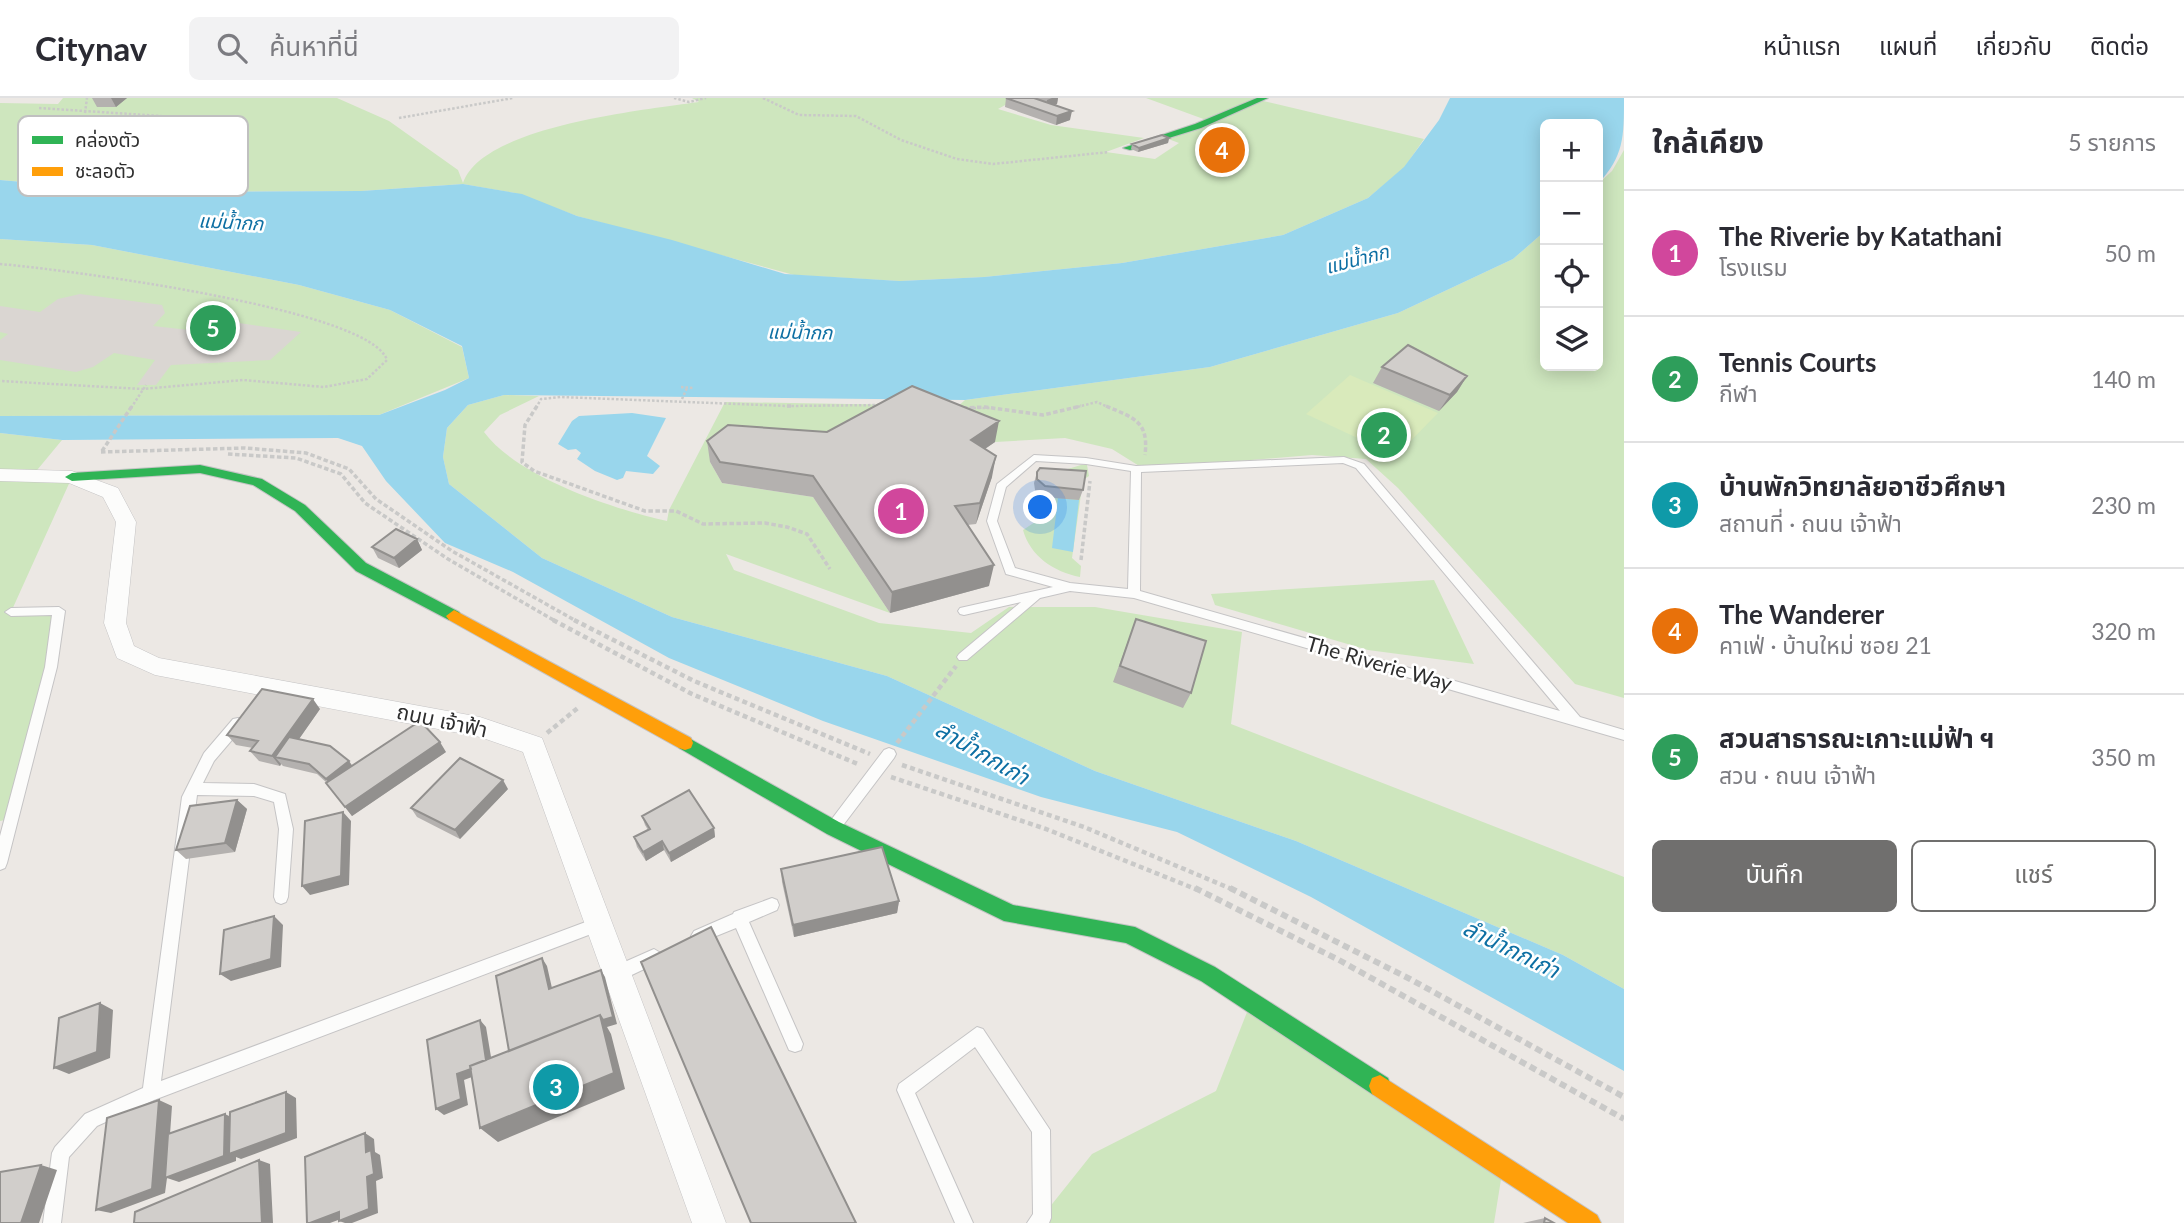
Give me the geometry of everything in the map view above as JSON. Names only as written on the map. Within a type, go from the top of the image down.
[{"type":"street","points":[[1127,148],[1198,126],[1264,98]]},
{"type":"street","points":[[72,477],[200,469],[257,482],[300,508],[361,567],[597,692],[833,828],[1012,914],[1128,934],[1208,974],[1589,1223]]},
{"type":"street","name":"ถนน เจ้าฟ้า","points":[[0,475],[72,477],[111,493],[127,522],[115,623],[125,652],[155,666],[260,698],[480,727],[533,744]]},
{"type":"street","points":[[533,744],[709,1223]]},
{"type":"lane","name":"The Riverie Way","points":[[1140,469],[1086,461],[1034,458],[1001,486],[992,521],[1010,571],[1070,587],[1134,594],[1624,735]]},
{"type":"lane","points":[[1134,594],[1140,469],[1344,460],[1360,466],[1575,720]]},
{"type":"lane","points":[[964,611],[1070,587]]},
{"type":"lane","points":[[963,657],[1038,594]]},
{"type":"lane","points":[[0,863],[51,667],[59,611],[10,612]]},
{"type":"lane","points":[[151,1093],[189,797],[209,757],[260,698]]},
{"type":"lane","points":[[833,828],[887,757]]},
{"type":"lane","points":[[193,789],[254,790],[280,798],[286,829],[281,897]]},
{"type":"lane","points":[[617,974],[739,917],[772,905]]},
{"type":"lane","points":[[739,917],[795,1044]]},
{"type":"lane","points":[[51,1223],[61,1153],[91,1120],[151,1093],[599,924]]},
{"type":"lane","points":[[964,1223],[905,1090],[977,1035],[1041,1130],[1042,1218],[1036,1223]]},
{"type":"path","points":[[85,113],[87,98]]},
{"type":"path","points":[[399,118],[513,98]]},
{"type":"path","points":[[674,98],[689,102],[706,98]]},
{"type":"path","points":[[763,98],[783,110],[799,115],[856,116],[901,140],[957,159],[993,164],[1033,158],[1086,156],[1127,148]]},
{"type":"path","points":[[39,108],[85,113],[149,113],[175,116]]},
{"type":"path","points":[[0,264],[86,271],[259,306],[347,332],[384,351],[387,360],[368,379],[324,387],[243,380],[144,387],[0,382]]},
{"type":"path","points":[[144,387],[103,450],[245,448],[306,453],[349,469],[376,499],[452,551],[548,607],[694,681],[887,757],[1040,811],[1191,869],[1359,951],[1624,1097]]},
{"type":"path","points":[[681,387],[693,388]]},
{"type":"path","points":[[681,400],[687,388]]},
{"type":"path","points":[[830,569],[807,534],[787,527],[765,523],[703,524],[676,511],[667,515],[620,506],[534,471],[522,462],[525,425],[541,399],[561,397],[800,406],[884,405]]},
{"type":"path","points":[[956,408],[985,407],[1043,415],[1097,402],[1137,419],[1147,437],[1140,469]]},
{"type":"path","points":[[1081,560],[1090,481]]},
{"type":"path","points":[[887,757],[963,657]]},
{"type":"path","points":[[533,744],[597,692]]},
{"type":"green space","points":[[63,98],[337,98],[389,121],[458,170],[463,183],[476,163],[500,147],[532,134],[605,116],[699,102],[692,98],[1018,98],[998,109],[1051,125],[1144,138],[1106,152],[1155,159],[1179,143],[1163,137],[1209,121],[1146,98],[1263,98],[1259,100],[1424,139],[1404,168],[1368,198],[1283,235],[1122,263],[984,277],[900,281],[794,275],[577,216],[515,193],[463,184],[361,191],[248,192],[248,116],[18,116],[18,182],[0,180],[0,103],[58,104]]},
{"type":"green space","points":[[1624,150],[1624,698],[1575,684],[1398,488],[1366,459],[1312,455],[1144,469],[1112,449],[1065,438],[995,442],[956,408],[965,400],[1210,367],[1398,313],[1513,259],[1540,235],[1540,371],[1603,371],[1603,179],[1612,171]]},
{"type":"green space","points":[[0,239],[92,245],[299,285],[390,310],[462,347],[469,378],[379,415],[0,416]]},
{"type":"green space","points":[[1350,375],[1438,413],[1396,456],[1306,414]]},
{"type":"green space","points":[[504,395],[539,396],[500,415],[484,432],[499,448],[542,477],[568,489],[667,521],[669,510],[725,402],[908,405],[826,453],[710,462],[722,483],[813,497],[890,613],[726,554],[734,570],[879,623],[971,633],[1009,607],[1095,607],[1242,632],[1231,724],[1624,877],[1624,989],[1563,955],[1296,841],[1095,771],[887,676],[672,617],[542,558],[449,484],[443,457],[447,428],[468,405]]},
{"type":"green space","points":[[0,433],[62,440],[33,475],[72,477],[11,612],[59,611],[10,819],[0,821]]},
{"type":"green space","points":[[1087,465],[1089,476],[1083,480],[1072,558],[1081,566],[1080,577],[1052,567],[1044,561],[1031,548],[1023,530],[1041,518],[1045,500],[1036,489],[1048,475]]},
{"type":"green space","points":[[1434,580],[1474,664],[1368,650],[1215,605],[1211,594]]},
{"type":"green space","points":[[1251,1002],[1503,1167],[1494,1223],[1037,1223],[1092,1154],[1216,1091]]},
{"type":"shaded area","points":[[80,294],[162,305],[165,313],[153,326],[189,330],[205,318],[301,332],[270,360],[171,365],[156,385],[137,385],[155,360],[114,353],[93,367],[76,372],[0,360],[0,340],[8,334],[0,332],[0,306],[40,312],[58,299]]},
{"type":"water","points":[[1450,98],[1624,98],[1621,145],[1603,178],[1603,119],[1540,119],[1540,235],[1513,259],[1398,313],[1210,367],[965,400],[504,395],[468,405],[447,428],[443,457],[449,484],[542,558],[672,617],[887,676],[1095,771],[1296,841],[1563,955],[1624,989],[1624,1071],[1311,897],[1177,832],[1041,797],[823,721],[669,658],[513,572],[445,543],[386,481],[362,446],[338,438],[62,440],[0,433],[0,416],[379,415],[469,378],[462,346],[390,310],[299,285],[92,245],[0,239],[0,180],[18,182],[18,196],[248,196],[248,192],[361,191],[463,184],[522,194],[577,216],[672,240],[785,274],[900,281],[984,277],[1122,263],[1283,235],[1368,198],[1404,167],[1439,120]]},
{"type":"water","points":[[632,413],[666,418],[647,456],[660,466],[653,474],[626,471],[623,478],[617,480],[595,471],[577,459],[581,453],[576,449],[568,450],[558,444],[572,421],[579,416]]},
{"type":"water","points":[[1058,498],[1079,500],[1073,552],[1052,548]]},
{"type":"building","points":[[1006,98],[1034,98],[1072,111],[1057,116]]},
{"type":"building","points":[[1162,135],[1169,138],[1139,148],[1132,144]]},
{"type":"building","points":[[1408,345],[1467,376],[1450,395],[1382,367]]},
{"type":"building","points":[[912,386],[999,421],[971,440],[996,456],[980,503],[955,506],[994,565],[892,592],[813,476],[720,462],[707,441],[728,425],[827,432]]},
{"type":"building","points":[[1040,468],[1086,471],[1083,490],[1045,486],[1037,479]]},
{"type":"building","points":[[396,529],[417,539],[394,558],[372,547]]},
{"type":"building","points":[[1136,619],[1206,641],[1191,693],[1120,666]]},
{"type":"building","points":[[262,689],[313,699],[272,756],[250,751],[258,741],[227,735]]},
{"type":"building","points":[[420,721],[440,742],[345,807],[326,783]]},
{"type":"building","points":[[289,737],[330,746],[349,761],[326,779],[309,764],[275,757]]},
{"type":"building","points":[[460,758],[503,780],[455,830],[411,808]]},
{"type":"building","points":[[689,790],[714,828],[669,853],[662,841],[643,852],[634,837],[650,829],[642,816]]},
{"type":"building","points":[[237,800],[225,843],[176,850],[190,806]]},
{"type":"building","points":[[343,812],[341,876],[302,886],[305,821]]},
{"type":"building","points":[[882,847],[899,901],[793,925],[781,869]]},
{"type":"building","points":[[274,916],[271,959],[220,974],[224,930]]},
{"type":"building","points":[[711,927],[856,1223],[751,1223],[641,962]]},
{"type":"building","points":[[542,958],[549,989],[601,970],[613,1017],[603,1020],[600,1015],[509,1051],[496,976]]},
{"type":"building","points":[[100,1003],[97,1052],[54,1068],[59,1018]]},
{"type":"building","points":[[600,1015],[614,1073],[480,1128],[470,1066]]},
{"type":"building","points":[[480,1020],[486,1060],[457,1074],[461,1099],[436,1109],[427,1040]]},
{"type":"building","points":[[286,1092],[286,1133],[229,1154],[230,1112]]},
{"type":"building","points":[[159,1100],[152,1189],[96,1210],[107,1118]]},
{"type":"building","points":[[225,1114],[224,1156],[165,1178],[168,1134]]},
{"type":"building","points":[[365,1133],[366,1152],[371,1150],[374,1174],[367,1177],[369,1209],[339,1221],[339,1212],[307,1223],[305,1157]]},
{"type":"building","points":[[259,1160],[262,1223],[134,1223],[135,1212]]},
{"type":"building","points":[[41,1165],[21,1223],[0,1223],[0,1172]]},
{"type":"traffic: fast","points":[[1127,148],[1198,126],[1264,98]]},
{"type":"traffic: fast","points":[[72,477],[200,469],[257,482],[300,508],[361,567],[454,616]]},
{"type":"traffic: fast","points":[[685,743],[833,828],[1011,914],[1128,934],[1208,974],[1380,1086]]},
{"type":"traffic: slow","points":[[454,616],[685,743]]},
{"type":"traffic: slow","points":[[1380,1086],[1589,1223]]},
{"type":"place","name":"The Wanderer","points":[[1222,150]]},
{"type":"place","name":"สวนสาธารณะเกาะแม่ฟ้า ฯ","points":[[213,328]]},
{"type":"place","name":"Tennis Courts","points":[[1384,435]]},
{"type":"place","name":"The Riverie by Katathani","points":[[901,511]]},
{"type":"place","name":"บ้านพักวิทยาลัยอาชีวศึกษา","points":[[556,1087]]},
{"type":"water label","name":"แม่น้ำกก","points":[[231,222]]},
{"type":"water label","name":"แม่น้ำกก","points":[[1357,259]]},
{"type":"water label","name":"แม่น้ำกก","points":[[800,332]]},
{"type":"water label","name":"ลำน้ำกกเก่า","points":[[982,753]]},
{"type":"water label","name":"ลำน้ำกกเก่า","points":[[1511,949]]}]
